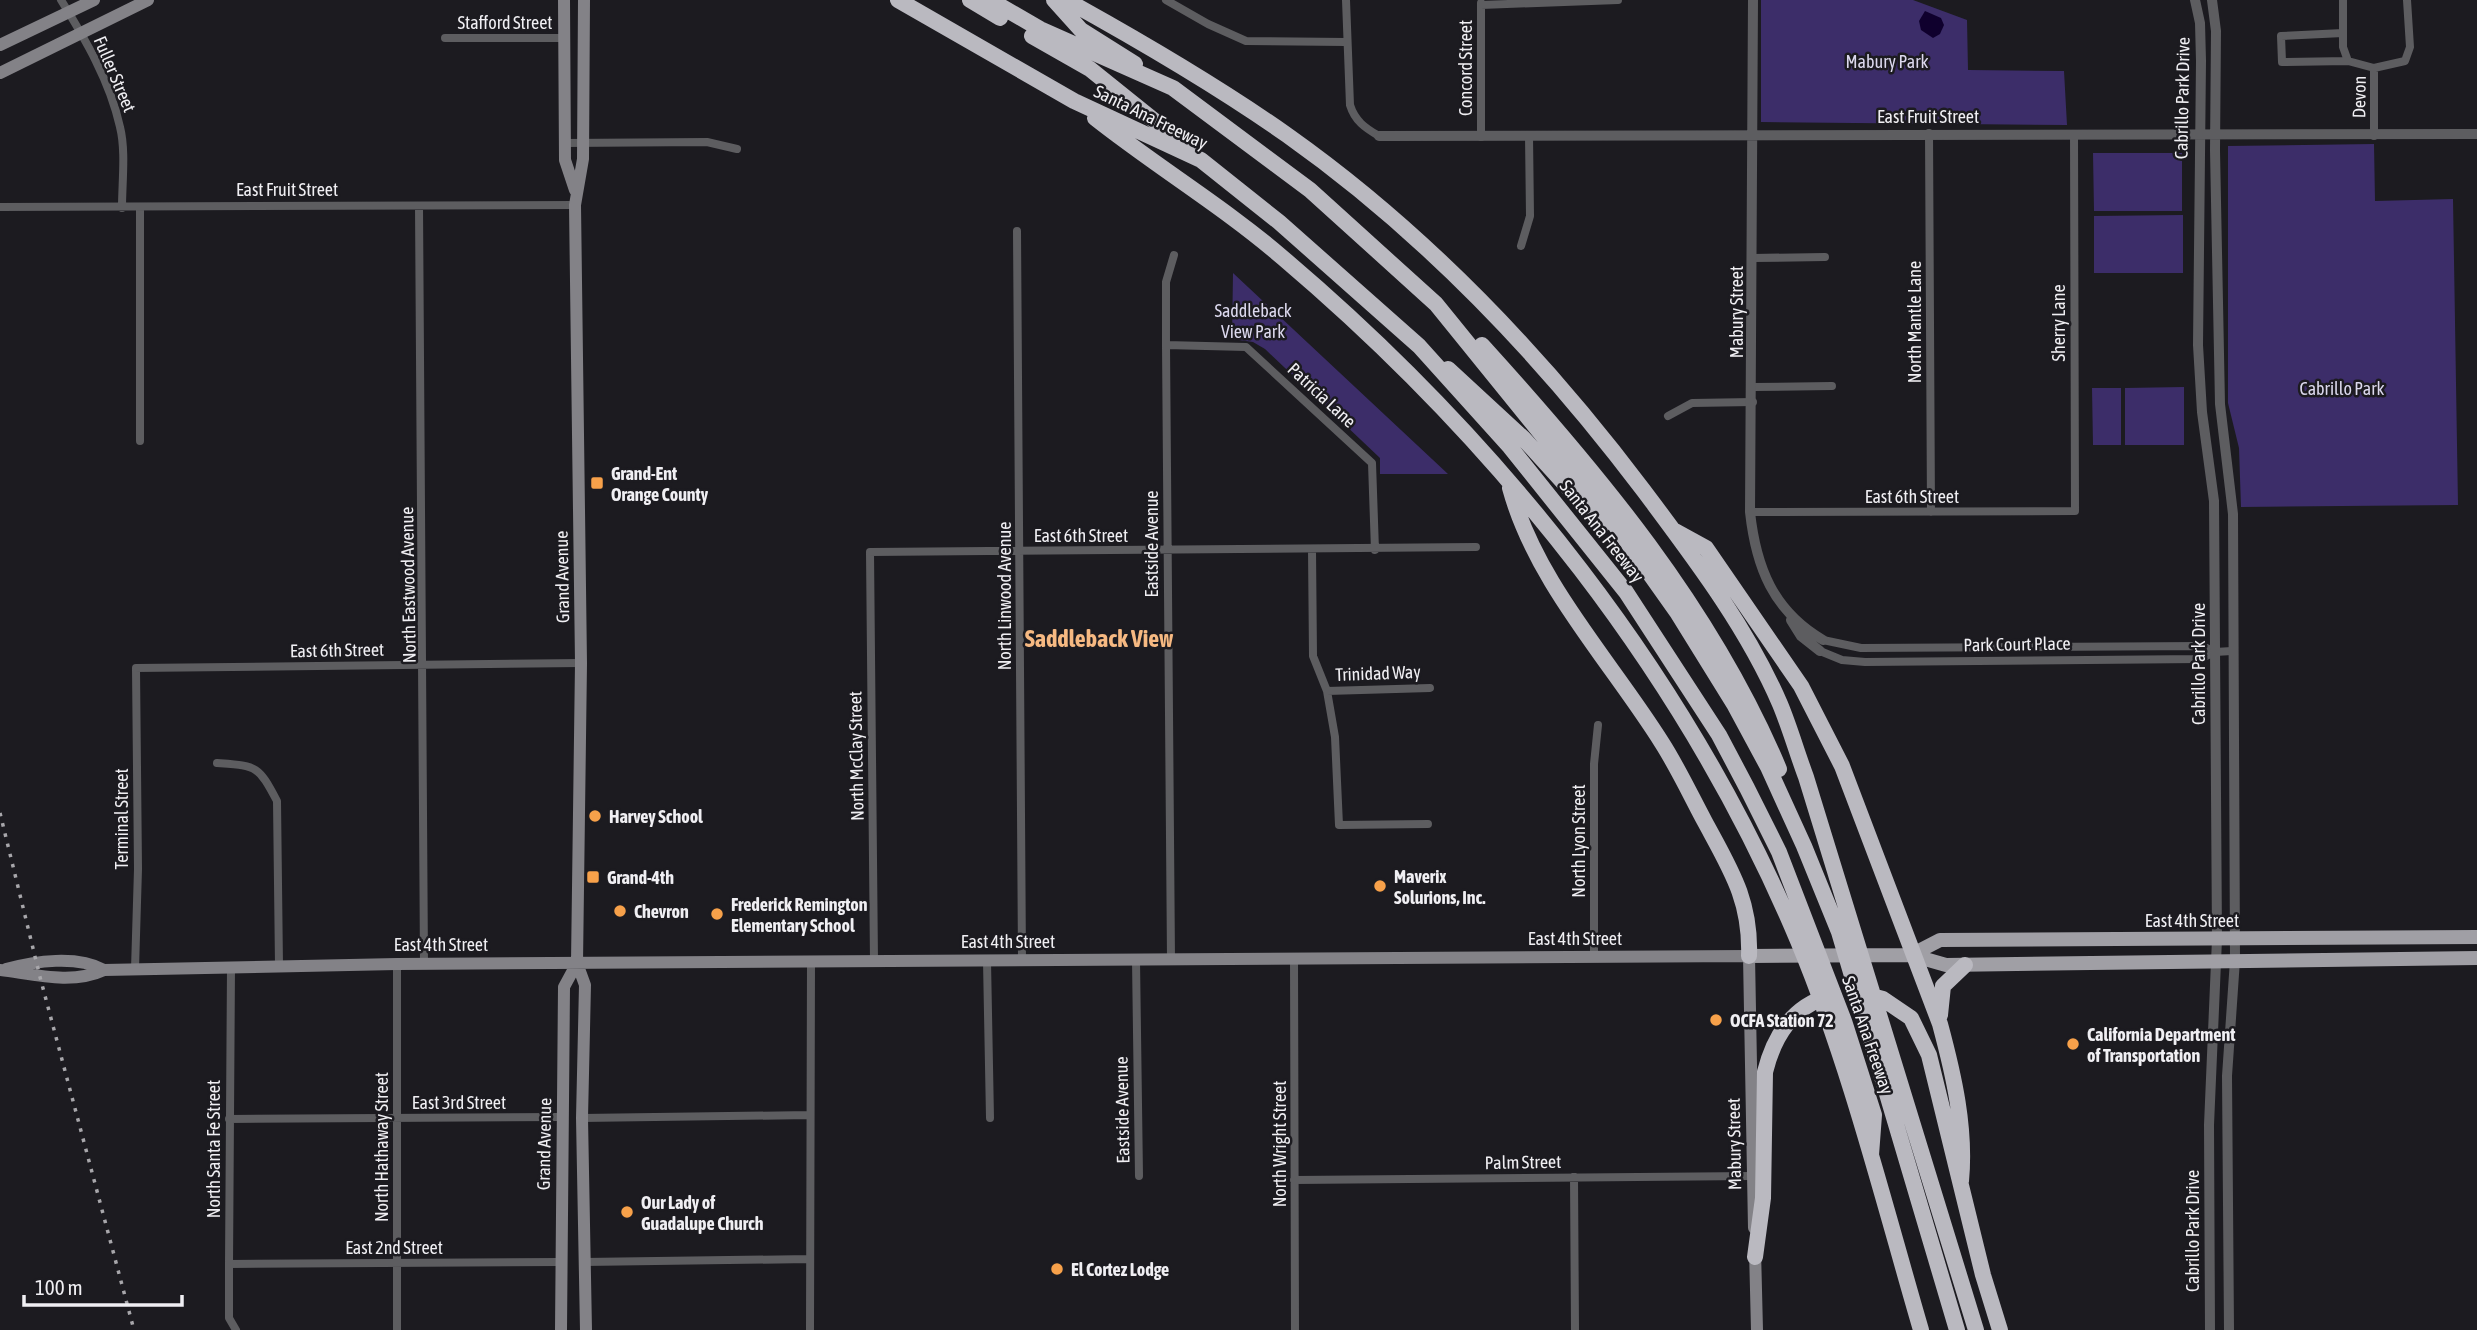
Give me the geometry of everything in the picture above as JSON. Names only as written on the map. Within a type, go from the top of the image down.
[{"type":"highway","name":"Santa Ana Freeway","points":[[898,0],[1074,101],[1201,160],[1279,222],[1419,346],[1510,447],[1626,592],[1719,735],[1779,852],[1844,1021],[1874,1115],[1871,1155]]},
{"type":"highway","points":[[970,0],[1090,69],[1178,138],[1201,160]]},
{"type":"highway","points":[[990,0],[1040,29],[1172,88],[1310,190],[1436,304],[1677,612],[1734,704],[1768,767],[1839,932],[1958,1330]]},
{"type":"highway","name":"Santa Ana Freeway","points":[[1054,0],[1081,30],[1172,88]]},
{"type":"highway","name":"Santa Ana Freeway","points":[[1066,0],[1170,58],[1288,136],[1429,252],[1558,384],[1672,530],[1739,626],[1779,703],[1833,863],[1976,1330]]},
{"type":"highway","points":[[1084,0],[1096,16]]},
{"type":"highway","name":"Santa Ana Freeway","points":[[1074,101],[1127,143],[1225,211],[1284,258],[1424,390],[1507,481],[1580,568],[1635,644],[1696,742],[1743,825],[1798,942],[1871,1155],[1921,1330]]},
{"type":"highway","name":"Santa Ana Freeway","points":[[1436,304],[1472,334],[1573,445],[1647,544],[1714,642],[1758,719],[1801,820],[1833,863]]},
{"type":"highway","points":[[1419,346],[1464,382],[1612,529],[1729,708],[1797,851],[1848,997],[1948,1330]]},
{"type":"highway","points":[[1507,481],[1521,527],[1621,686],[1662,743],[1730,867],[1745,904],[1749,956]]},
{"type":"highway","points":[[1672,530],[1706,548],[1801,686],[1842,766],[1874,845],[1911,954],[1940,1024],[1951,1063],[1964,1147],[1961,1181]]},
{"type":"highway","points":[[1940,1024],[1943,986],[1965,965]]},
{"type":"highway","points":[[1755,1257],[1763,1198],[1765,1072],[1774,1043],[1793,1016],[1806,1005],[1843,992],[1883,999],[1911,1018],[1929,1055],[1983,1275],[2000,1330]]},
{"type":"main road","points":[[0,45],[94,0]]},
{"type":"main road","points":[[0,73],[148,0]]},
{"type":"main road","name":"Grand Avenue","points":[[564,0],[565,160],[575,190]]},
{"type":"main road","name":"Grand Avenue","points":[[584,0],[583,143],[575,205],[581,663],[577,963],[584,985],[582,1118],[586,1330]]},
{"type":"main road","name":"East 4th Street","points":[[1911,954],[1940,940],[2477,937]]},
{"type":"main road","name":"East 4th Street","points":[[1,970],[40,977],[91,976],[104,970],[397,964],[1892,954],[1911,954],[1946,965],[2477,958]]},
{"type":"main road","name":"Mabury Street","points":[[1749,956],[1757,1330]]},
{"type":"main road","name":"Grand Avenue","points":[[561,1330],[564,987],[577,963]]},
{"type":"street","name":"Fuller Street","points":[[61,0],[108,90],[121,129],[122,208]]},
{"type":"street","points":[[1166,0],[1208,24],[1246,41],[1346,42]]},
{"type":"street","points":[[1346,0],[1347,84],[1353,114],[1363,127],[1379,136]]},
{"type":"street","name":"Mabury Street","points":[[1753,0],[1753,402],[1750,512],[1754,549],[1761,573],[1789,614],[1822,646]]},
{"type":"street","name":"Cabrillo Park Drive","points":[[2195,0],[2200,23],[2198,345],[2202,412],[2214,501],[2217,960],[2209,1125],[2210,1330]]},
{"type":"street","name":"Cabrillo Park Drive","points":[[2212,0],[2216,31],[2220,404],[2234,514],[2232,651],[2235,960],[2227,1076],[2228,1330]]},
{"type":"street","points":[[2343,0],[2343,33],[2348,61]]},
{"type":"street","name":"Devon","points":[[2374,136],[2374,68],[2405,61],[2410,47],[2407,0]]},
{"type":"street","points":[[1481,3],[1618,1]]},
{"type":"street","name":"Concord Street","points":[[1481,3],[1481,137]]},
{"type":"street","points":[[2343,33],[2281,36],[2282,62],[2348,61],[2374,68]]},
{"type":"street","name":"Stafford Street","points":[[445,38],[564,38]]},
{"type":"street","name":"East Fruit Street","points":[[1379,136],[1754,133],[2374,136],[2477,134]]},
{"type":"street","name":"North Mantle Lane","points":[[1929,133],[1931,512]]},
{"type":"street","name":"Sherry Lane","points":[[2074,134],[2075,511]]},
{"type":"street","points":[[1521,246],[1530,216],[1529,136]]},
{"type":"street","points":[[565,143],[707,142],[737,149]]},
{"type":"street","name":"East Fruit Street","points":[[0,207],[575,205]]},
{"type":"street","name":"North Eastwood Avenue","points":[[419,206],[425,665],[424,964]]},
{"type":"street","points":[[140,208],[140,441]]},
{"type":"street","name":"North Linwood Avenue","points":[[1017,231],[1022,960]]},
{"type":"street","name":"Eastside Avenue","points":[[1171,960],[1166,282],[1174,255]]},
{"type":"street","points":[[1753,258],[1825,257]]},
{"type":"street","name":"Patricia Lane","points":[[1166,345],[1246,347],[1372,463],[1375,550]]},
{"type":"street","points":[[2198,345],[2218,345]]},
{"type":"street","points":[[1753,387],[1832,386]]},
{"type":"street","points":[[1668,416],[1692,403],[1753,402]]},
{"type":"street","name":"East 6th Street","points":[[1750,512],[2075,511]]},
{"type":"street","points":[[1375,550],[1476,547]]},
{"type":"street","points":[[1312,550],[1313,656],[1327,691],[1335,737],[1339,825],[1428,824]]},
{"type":"street","name":"East 6th Street","points":[[870,552],[1375,550]]},
{"type":"street","name":"North McClay Street","points":[[870,552],[874,961]]},
{"type":"street","name":"Park Court Place","points":[[1822,646],[2202,646],[2215,652]]},
{"type":"street","name":"Park Court Place","points":[[1822,646],[1842,660],[1865,662],[2200,659],[2215,652],[2232,651]]},
{"type":"street","name":"East 6th Street","points":[[136,668],[581,663]]},
{"type":"street","name":"Terminal Street","points":[[135,969],[138,869],[136,668]]},
{"type":"street","name":"Trinidad Way","points":[[1327,691],[1430,688]]},
{"type":"street","name":"North Lyon Street","points":[[1594,956],[1594,764],[1598,725]]},
{"type":"street","points":[[217,762],[252,765],[265,778],[277,801],[279,966]]},
{"type":"street","name":"North Wright Street","points":[[1294,958],[1295,1330]]},
{"type":"street","name":"Eastside Avenue","points":[[1136,960],[1139,1176]]},
{"type":"street","points":[[810,1330],[811,961]]},
{"type":"street","points":[[987,961],[990,1118]]},
{"type":"street","name":"North Hathaway Street","points":[[397,964],[397,1330]]},
{"type":"street","name":"North Santa Fe Street","points":[[231,967],[229,1318],[236,1330]]},
{"type":"street","points":[[582,1118],[810,1115]]},
{"type":"street","name":"East 3rd Street","points":[[229,1119],[562,1117]]},
{"type":"street","name":"Palm Street","points":[[1294,1180],[1752,1176]]},
{"type":"street","points":[[1574,1177],[1575,1330]]},
{"type":"street","points":[[584,1262],[810,1259]]},
{"type":"street","name":"East 2nd Street","points":[[229,1264],[560,1262]]},
{"type":"green space","name":"Mabury Park","points":[[1761,0],[1913,0],[1967,20],[1968,70],[2064,71],[2067,125],[1761,122]]},
{"type":"green space","name":"Cabrillo Park","points":[[2374,144],[2375,201],[2453,199],[2458,505],[2241,507],[2239,448],[2228,403],[2228,146]]},
{"type":"green space","points":[[2093,153],[2182,153],[2182,211],[2094,211]]},
{"type":"green space","points":[[2183,215],[2183,273],[2094,273],[2094,216]]},
{"type":"green space","name":"Saddleback View Park","points":[[1233,273],[1448,474],[1380,474],[1380,458],[1265,349],[1253,342],[1232,339]]},
{"type":"green space","points":[[2184,387],[2184,445],[2125,445],[2125,388]]},
{"type":"green space","points":[[2092,388],[2121,388],[2121,445],[2093,445]]},
{"type":"shaded area","points":[[1925,11],[1941,18],[1944,25],[1940,34],[1933,38],[1921,30],[1919,21]]},
{"type":"railway","points":[[0,813],[40,977],[134,1330]]},
{"type":"place","name":"Grand-Ent Orange County","points":[[597,483]]},
{"type":"place","name":"Harvey School","points":[[595,816]]},
{"type":"place","name":"Grand-4th","points":[[593,877]]},
{"type":"place","name":"Maverix Solurions, Inc.","points":[[1380,886]]},
{"type":"place","name":"Chevron","points":[[620,911]]},
{"type":"place","name":"Frederick Remington Elementary School","points":[[717,914]]},
{"type":"place","name":"OCFA Station 72","points":[[1716,1020]]},
{"type":"place","name":"California Department of Transportation","points":[[2073,1044]]},
{"type":"place","name":"Our Lady of Guadalupe Church","points":[[627,1212]]},
{"type":"place","name":"El Cortez Lodge","points":[[1057,1269]]},
{"type":"district","name":"Saddleback View","points":[[1099,638]]}]
